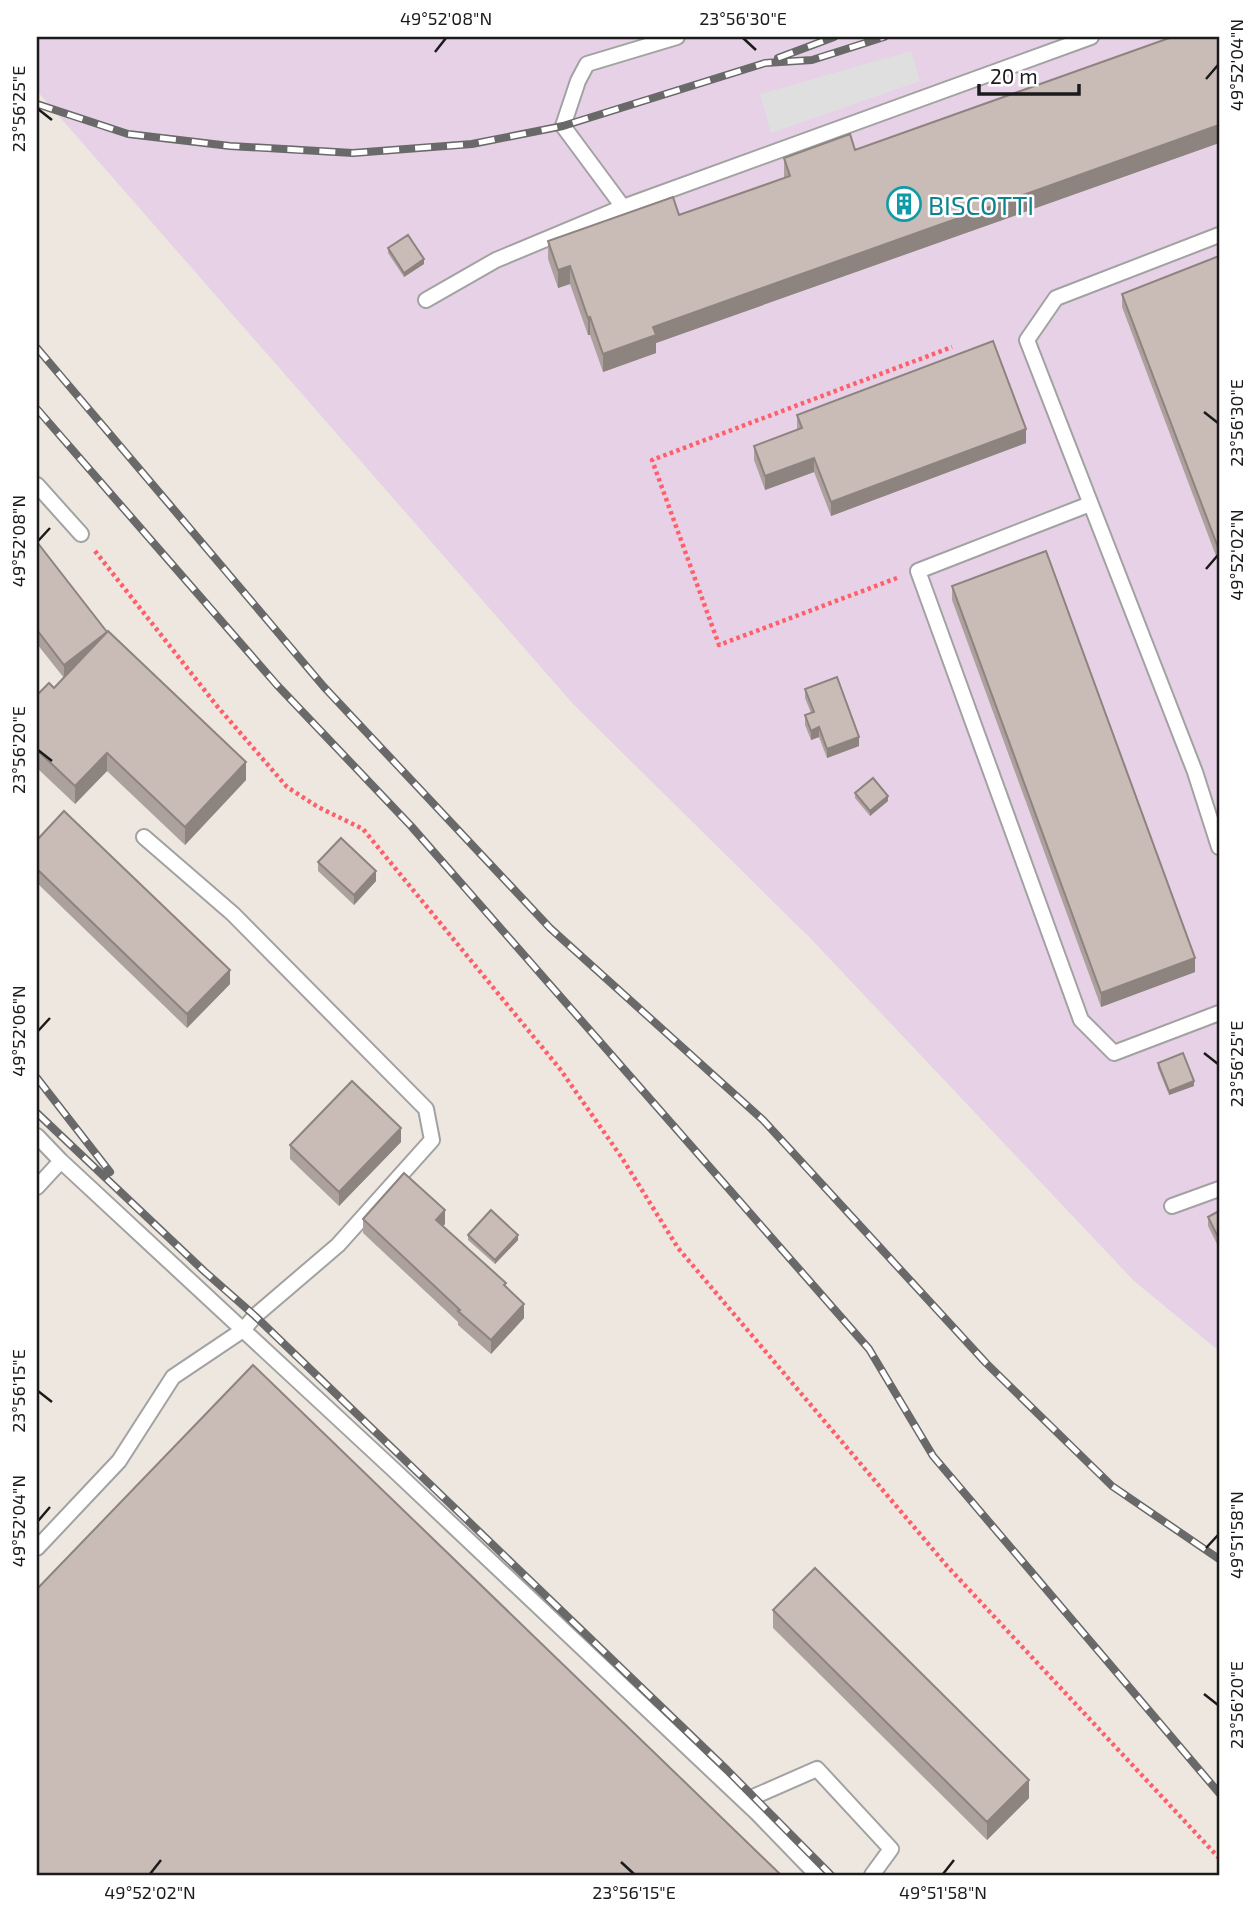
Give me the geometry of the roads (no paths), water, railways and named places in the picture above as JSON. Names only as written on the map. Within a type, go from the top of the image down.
[{"type":"lane","points":[[623,207],[563,126],[578,81],[587,64],[677,37]]},
{"type":"lane","points":[[426,300],[496,260],[623,207],[1091,37]]},
{"type":"lane","points":[[1219,235],[1056,298],[1027,340],[1195,772],[1219,847]]},
{"type":"lane","points":[[37,485],[81,534]]},
{"type":"lane","points":[[1090,504],[918,571],[1081,1020],[1114,1053],[1219,1013]]},
{"type":"lane","points":[[37,1548],[119,1461],[173,1377],[243,1330],[255,1316],[338,1245],[432,1140],[426,1109],[233,914],[144,837]]},
{"type":"lane","points":[[37,1136],[744,1801],[817,1875]]},
{"type":"lane","points":[[37,1187],[61,1161]]},
{"type":"lane","points":[[1172,1206],[1219,1189]]},
{"type":"lane","points":[[744,1801],[817,1769],[891,1849],[872,1875]]},
{"type":"railway","points":[[778,58],[834,37]]},
{"type":"railway","points":[[37,104],[128,134],[230,146],[353,153],[472,144],[563,126],[765,63],[812,60],[884,37]]},
{"type":"railway","points":[[37,348],[324,687],[550,928],[763,1120],[986,1363],[1112,1486],[1219,1559]]},
{"type":"railway","points":[[37,409],[277,685],[411,826],[869,1349],[933,1456],[1219,1793]]},
{"type":"railway","points":[[37,1078],[110,1172]]},
{"type":"railway","points":[[37,1113],[255,1316],[727,1770],[831,1875]]},
{"type":"place","name":"BISCOTTI","points":[[904,204]]}]
